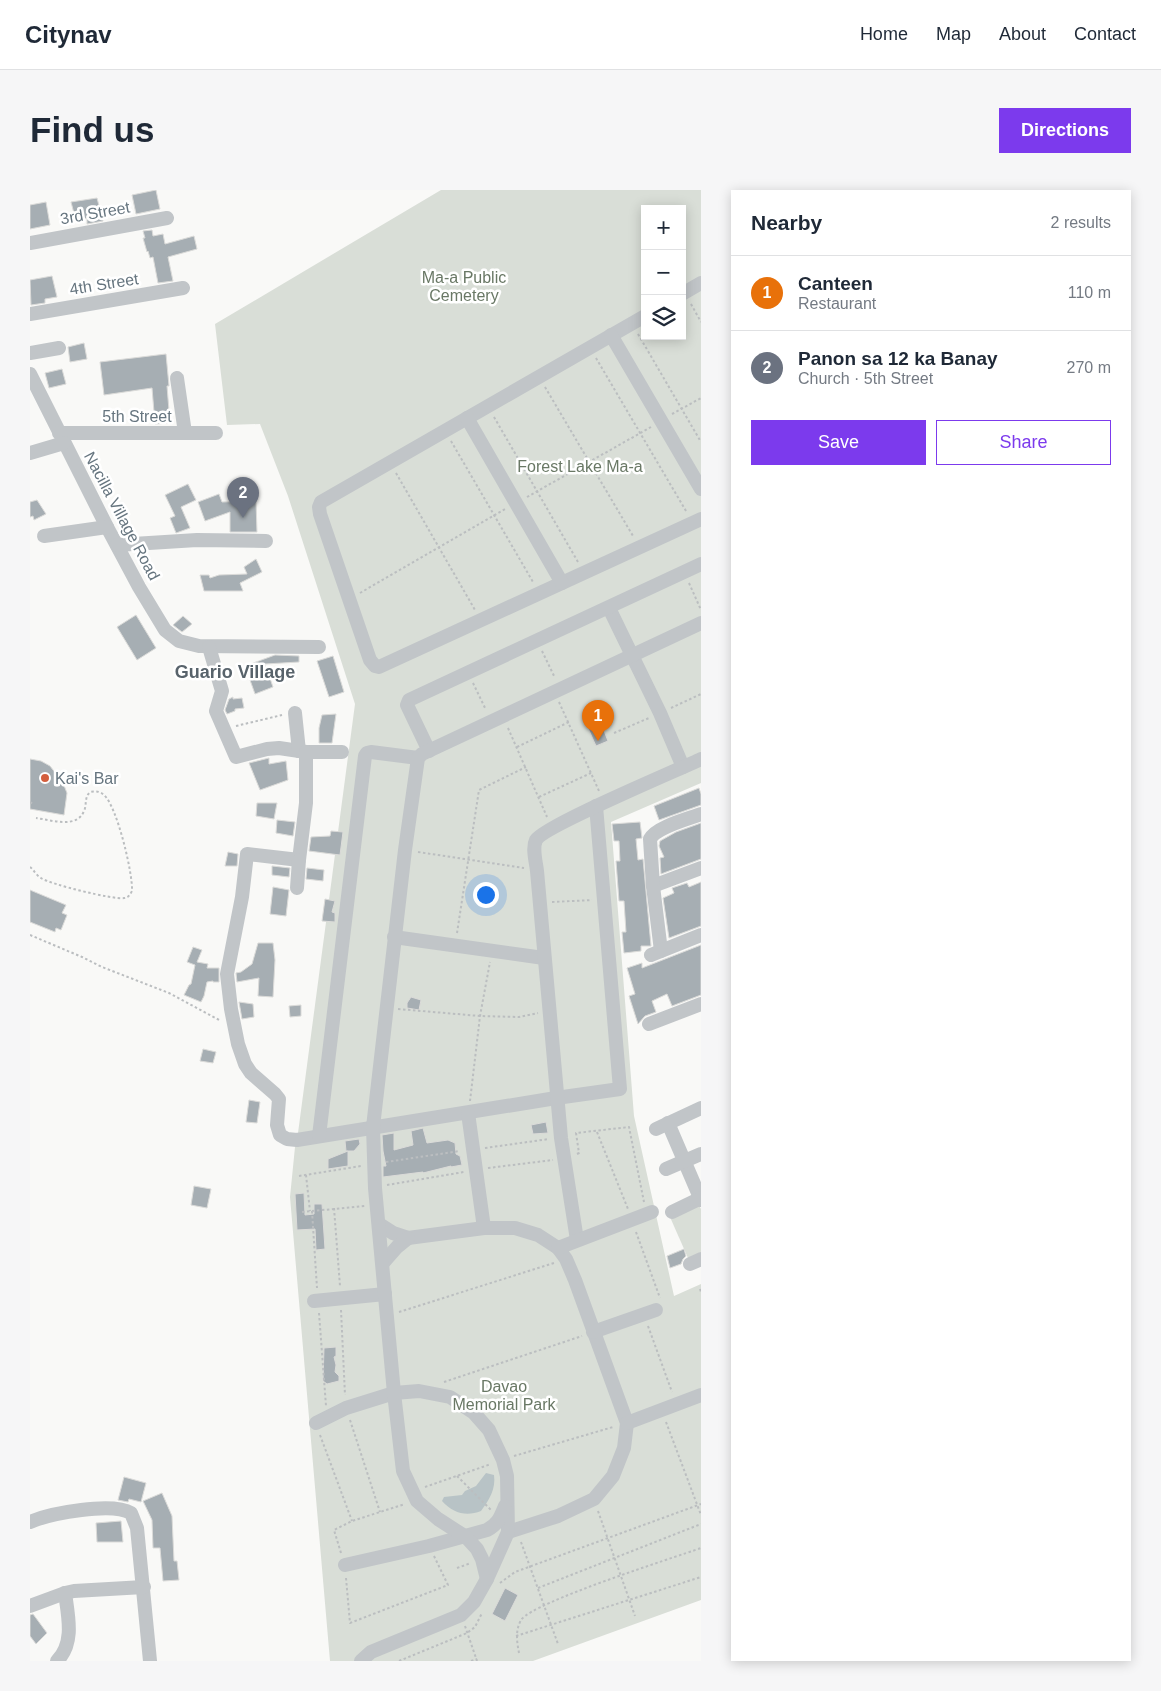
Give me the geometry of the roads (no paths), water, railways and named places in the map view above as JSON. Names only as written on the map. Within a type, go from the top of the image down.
[{"type":"street","name":"3rd Street","points":[[30,243],[167,218]]},
{"type":"street","points":[[686,292],[701,283]]},
{"type":"street","name":"4th Street","points":[[30,314],[183,288]]},
{"type":"street","points":[[641,318],[321,502],[319,507],[320,514],[370,660],[375,666],[379,667],[697,521]]},
{"type":"street","points":[[611,335],[701,489]]},
{"type":"street","points":[[30,353],[59,348]]},
{"type":"street","name":"Nacilla Village Road","points":[[30,374],[107,527],[165,630],[179,640],[189,644],[209,646],[319,646]]},
{"type":"street","points":[[176,378],[185,433]]},
{"type":"street","points":[[467,418],[562,583]]},
{"type":"street","name":"5th Street","points":[[30,453],[61,438],[216,433]]},
{"type":"street","points":[[44,536],[107,527]]},
{"type":"street","points":[[117,545],[159,541],[266,541]]},
{"type":"street","points":[[492,1582],[477,1549],[466,1537],[438,1519],[417,1501],[404,1471],[394,1393],[375,1188],[373,1127],[405,850],[424,754],[407,703],[408,700],[701,564]]},
{"type":"street","points":[[609,608],[683,767]]},
{"type":"street","points":[[319,1136],[365,756],[367,753],[424,754],[701,623]]},
{"type":"street","points":[[209,646],[222,691],[216,711],[236,757],[278,748],[342,752]]},
{"type":"street","points":[[296,713],[302,751],[306,803],[297,888]]},
{"type":"street","points":[[577,1240],[556,1098],[550,1010],[536,870],[536,841],[540,836],[552,829],[600,804],[701,759]]},
{"type":"street","points":[[299,860],[247,854],[242,897],[227,974],[228,995],[238,1044],[245,1064],[251,1073],[279,1099],[277,1125],[280,1135],[288,1140],[297,1140],[620,1089],[605,900],[600,804]]},
{"type":"street","points":[[701,814],[658,831],[651,836],[649,843],[656,953],[701,935]]},
{"type":"street","points":[[653,886],[701,868]]},
{"type":"street","points":[[394,937],[544,958]]},
{"type":"street","points":[[649,1024],[701,1004]]},
{"type":"street","points":[[672,1212],[701,1199],[685,1161],[662,1126],[701,1108]]},
{"type":"street","points":[[468,1113],[484,1228]]},
{"type":"street","points":[[666,1169],[701,1154]]},
{"type":"street","points":[[562,1253],[577,1240],[649,1213]]},
{"type":"street","points":[[379,1224],[393,1234],[408,1238],[484,1228],[515,1228],[538,1235],[562,1253],[575,1280],[627,1423],[624,1448],[613,1476],[594,1499],[558,1516],[512,1531]]},
{"type":"street","points":[[383,1263],[408,1238]]},
{"type":"street","points":[[314,1301],[385,1294]]},
{"type":"street","points":[[594,1332],[650,1312]]},
{"type":"street","points":[[316,1423],[346,1408],[394,1393],[419,1391],[450,1397],[474,1413],[488,1430],[503,1460],[507,1476],[512,1531],[492,1582],[461,1616],[371,1652],[361,1661]]},
{"type":"street","points":[[627,1423],[701,1395]]},
{"type":"street","points":[[345,1565],[466,1537],[495,1526],[500,1519],[508,1498]]},
{"type":"street","points":[[30,1522],[59,1512],[118,1508],[131,1513],[135,1520],[144,1587],[150,1661]]},
{"type":"street","points":[[30,1606],[65,1593],[144,1587]]},
{"type":"street","points":[[57,1661],[64,1654],[68,1640],[69,1624],[65,1593]]},
{"type":"place","name":"Panon sa 12 ka Banay","points":[[243,518]]},
{"type":"place","name":"Canteen","points":[[598,741]]},
{"type":"place","name":"Kai's Bar","points":[[45,778]]},
{"type":"district","name":"Guario Village","points":[[235,672]]},
{"type":"park label","name":"Ma-a Public Cemetery","points":[[464,286]]},
{"type":"park label","name":"Forest Lake Ma-a","points":[[580,466]]},
{"type":"park label","name":"Davao Memorial Park","points":[[504,1395]]}]
